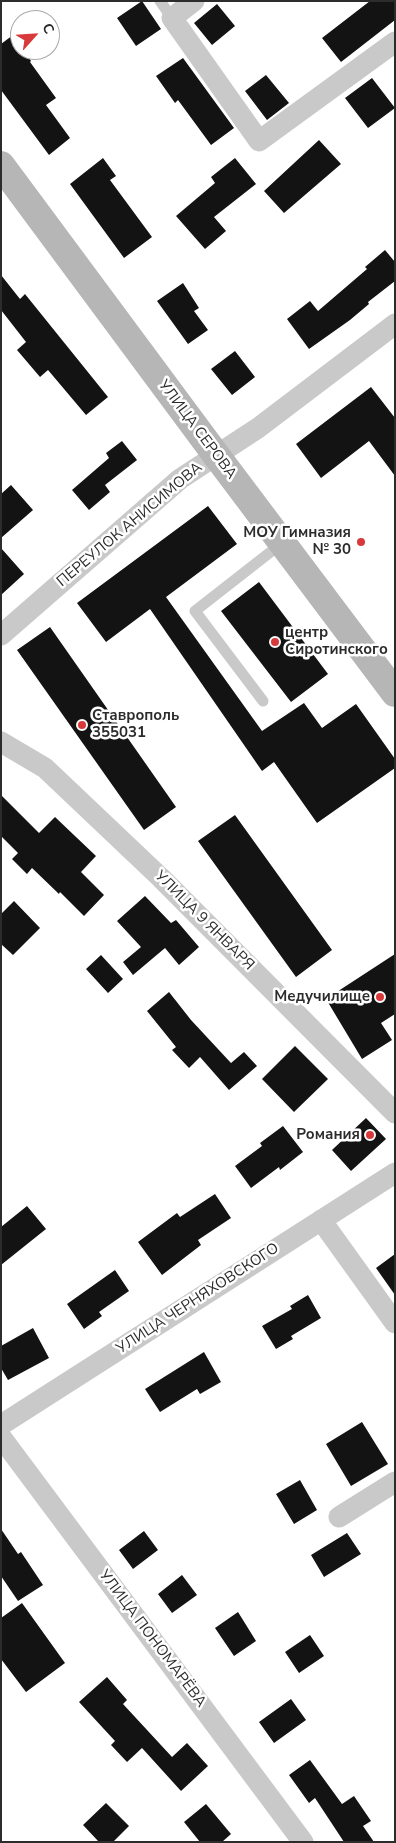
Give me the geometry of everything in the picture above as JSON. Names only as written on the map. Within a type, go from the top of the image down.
[{"type":"main road","name":"УЛИЦА СЕРОВА","points":[[1,165],[395,694]]},
{"type":"street","points":[[194,1],[172,18],[259,141],[395,42]]},
{"type":"street","name":"ПЕРЕУЛОК АНИСИМОВА","points":[[1,635],[180,479],[258,428],[390,329]]},
{"type":"street","name":"УЛИЦА 9 ЯНВАРЯ","points":[[1,742],[45,768],[154,871],[395,1113]]},
{"type":"street","name":"УЛИЦА ЧЕРНЯХОВСКОГО","points":[[1,1425],[395,1174]]},
{"type":"street","points":[[321,1220],[395,1323]]},
{"type":"street","name":"УЛИЦА ПОНОМАРЁВА","points":[[1,1437],[303,1842]]},
{"type":"street","points":[[339,1517],[394,1485]]},
{"type":"lane","points":[[160,1],[172,18]]},
{"type":"lane","points":[[263,701],[195,611],[282,543]]},
{"type":"building","points":[[142,1],[161,29],[136,46],[117,18]]},
{"type":"building","points":[[370,1],[395,1],[395,20],[341,62],[322,38]]},
{"type":"building","points":[[217,4],[235,26],[212,45],[194,23]]},
{"type":"building","points":[[10,37],[10,60],[30,60],[56,98],[46,105],[70,138],[49,155],[1,90],[1,44]]},
{"type":"building","points":[[183,58],[234,128],[211,145],[178,100],[175,103],[156,76]]},
{"type":"building","points":[[266,75],[289,103],[267,120],[245,91]]},
{"type":"building","points":[[372,78],[395,108],[368,128],[345,98]]},
{"type":"building","points":[[319,140],[341,164],[284,213],[264,191]]},
{"type":"building","points":[[103,158],[116,176],[110,180],[152,237],[124,258],[70,184]]},
{"type":"building","points":[[235,158],[256,184],[214,217],[226,231],[205,249],[176,216],[215,183],[211,177]]},
{"type":"building","points":[[385,250],[395,262],[395,281],[368,302],[369,304],[350,320],[309,349],[287,319],[310,301],[318,311],[367,269],[365,267]]},
{"type":"building","points":[[1,275],[20,299],[25,294],[108,397],[86,415],[48,370],[40,377],[17,350],[26,342],[1,310]]},
{"type":"building","points":[[183,283],[199,308],[194,311],[208,330],[188,344],[157,301]]},
{"type":"building","points":[[235,351],[255,377],[232,395],[211,369]]},
{"type":"building","points":[[371,387],[395,418],[395,476],[369,441],[321,478],[296,444]]},
{"type":"building","points":[[122,441],[137,460],[105,485],[110,492],[89,510],[72,490],[109,458],[106,453]]},
{"type":"building","points":[[11,485],[33,510],[1,538],[1,494]]},
{"type":"building","points":[[208,506],[237,544],[166,597],[262,731],[304,703],[322,728],[356,704],[395,759],[395,768],[317,823],[274,762],[262,771],[150,609],[106,642],[77,603]]},
{"type":"building","points":[[1,548],[24,574],[1,595]]},
{"type":"building","name":"центр Сиротинского","points":[[259,582],[328,674],[291,702],[221,611]]},
{"type":"building","points":[[50,627],[176,807],[144,830],[17,650]]},
{"type":"building","points":[[1,795],[39,833],[55,817],[96,856],[81,872],[104,895],[84,916],[32,868],[27,874],[12,859],[18,853],[1,836]]},
{"type":"building","points":[[235,815],[332,950],[296,977],[198,841]]},
{"type":"building","points":[[145,896],[171,923],[176,920],[199,947],[179,965],[165,948],[133,975],[123,962],[141,947],[117,921]]},
{"type":"building","points":[[14,901],[40,928],[13,955],[1,944],[1,914]]},
{"type":"building","points":[[395,954],[395,1014],[381,1023],[392,1040],[362,1059],[326,999]]},
{"type":"building","points":[[101,955],[123,979],[108,993],[86,969]]},
{"type":"building","points":[[169,992],[191,1020],[231,1063],[244,1052],[257,1066],[229,1090],[200,1057],[189,1068],[172,1050],[176,1047],[147,1011]]},
{"type":"building","points":[[295,1046],[328,1079],[294,1112],[262,1079]]},
{"type":"building","points":[[366,1118],[386,1139],[351,1171],[332,1150]]},
{"type":"building","points":[[283,1126],[303,1152],[280,1170],[279,1167],[251,1188],[235,1166],[262,1146],[260,1143]]},
{"type":"building","points":[[215,1194],[231,1218],[198,1240],[201,1245],[162,1275],[138,1242],[177,1213],[180,1217]]},
{"type":"building","points":[[27,1206],[46,1229],[1,1265],[1,1227]]},
{"type":"building","points":[[395,1254],[395,1295],[376,1268]]},
{"type":"building","points":[[115,1270],[129,1291],[99,1312],[102,1316],[84,1329],[67,1304]]},
{"type":"building","points":[[308,1295],[321,1318],[291,1336],[293,1339],[276,1349],[262,1326],[292,1309],[290,1306]]},
{"type":"building","points":[[33,1328],[49,1358],[8,1380],[1,1368],[1,1346]]},
{"type":"building","points":[[204,1352],[221,1382],[200,1394],[197,1389],[160,1412],[145,1389]]},
{"type":"building","points":[[362,1422],[388,1464],[351,1486],[326,1444]]},
{"type":"building","points":[[300,1480],[317,1510],[294,1524],[276,1494]]},
{"type":"building","points":[[1,1529],[18,1554],[21,1552],[43,1585],[18,1601],[1,1576]]},
{"type":"building","points":[[144,1531],[158,1550],[133,1569],[119,1550]]},
{"type":"building","points":[[347,1533],[361,1554],[324,1577],[311,1555]]},
{"type":"building","points":[[182,1575],[197,1595],[172,1613],[158,1594]]},
{"type":"building","points":[[22,1603],[65,1663],[26,1692],[1,1659],[1,1618]]},
{"type":"building","points":[[238,1612],[256,1641],[234,1656],[215,1628]]},
{"type":"building","points":[[310,1635],[324,1656],[299,1673],[285,1652]]},
{"type":"building","points":[[107,1677],[127,1700],[123,1704],[172,1757],[187,1743],[208,1766],[181,1791],[142,1748],[127,1762],[111,1745],[115,1741],[79,1702]]},
{"type":"building","points":[[291,1699],[306,1720],[274,1743],[259,1722]]},
{"type":"building","points":[[310,1760],[342,1804],[354,1796],[371,1821],[363,1826],[374,1842],[344,1842],[315,1798],[309,1803],[289,1775]]},
{"type":"building","points":[[106,1803],[129,1826],[113,1842],[99,1842],[83,1825]]},
{"type":"building","points":[[206,1804],[231,1834],[222,1842],[200,1842],[184,1822]]},
{"type":"place","name":"МОУ Гимназия № 30","points":[[361,542]]},
{"type":"place","name":"центр Сиротинского","points":[[275,642]]},
{"type":"place","name":"Ставрополь 355031","points":[[82,725]]},
{"type":"place","name":"Медучилище","points":[[380,997]]},
{"type":"place","name":"Романия","points":[[370,1135]]}]
